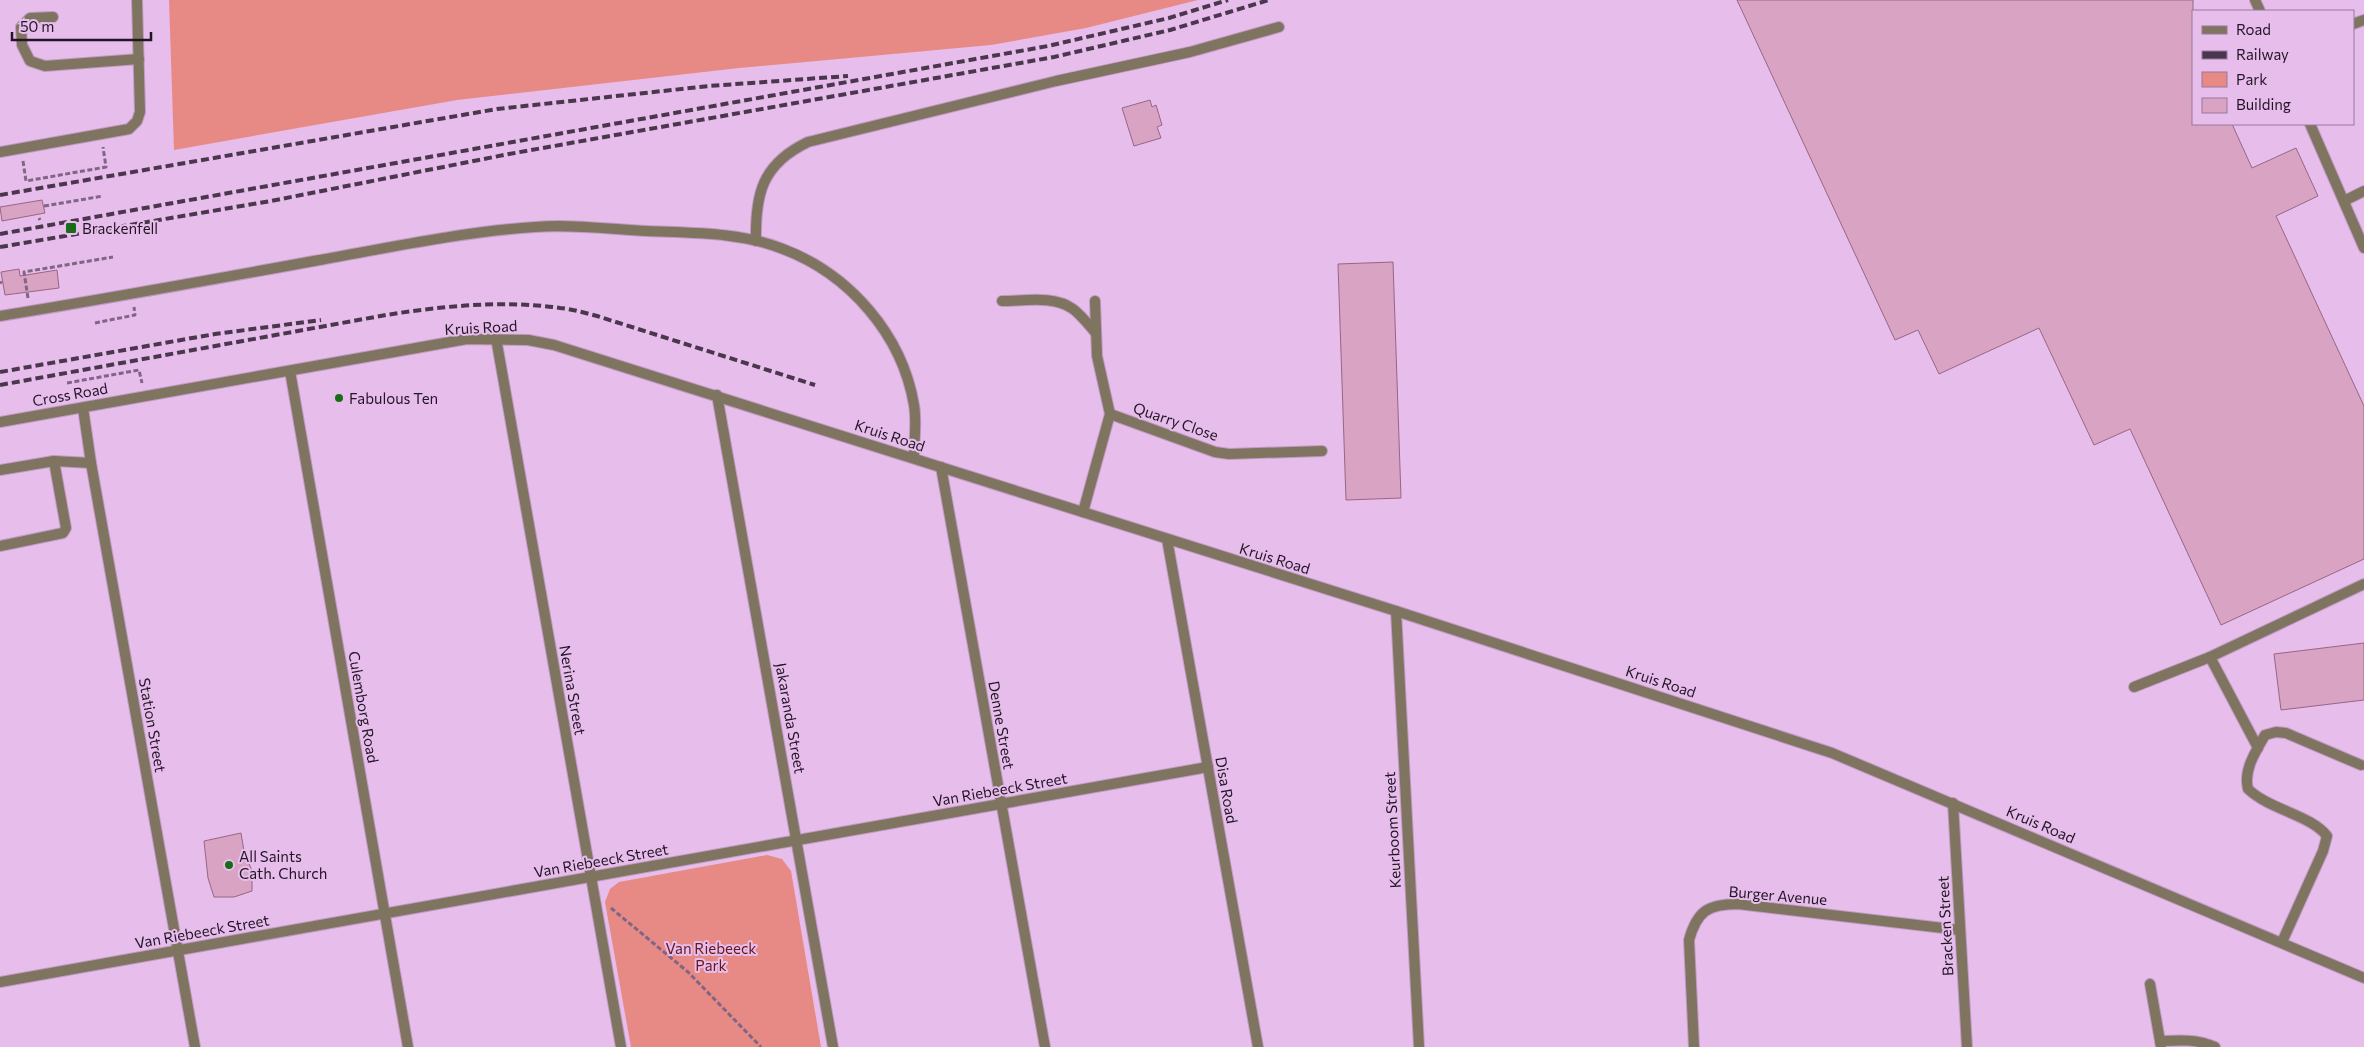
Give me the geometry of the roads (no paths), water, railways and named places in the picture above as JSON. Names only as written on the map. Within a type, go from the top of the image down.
[{"type":"street","points":[[0,152],[129,129],[137,121],[140,112],[138,0]]},
{"type":"street","points":[[53,17],[30,18],[21,27],[22,45],[30,61],[45,66],[139,59]]},
{"type":"street","points":[[756,241],[756,204],[770,172],[789,151],[808,142],[1047,83],[1190,52],[1278,27]]},
{"type":"street","points":[[2310,125],[2364,248]]},
{"type":"street","points":[[2344,201],[2364,191]]},
{"type":"street","points":[[0,316],[457,235],[529,228],[703,233],[756,241],[781,248],[824,269],[854,292],[868,308],[895,352],[906,377],[914,405],[914,458]]},
{"type":"street","points":[[1002,301],[1052,300],[1062,303],[1072,308],[1095,332]]},
{"type":"street","name":"Quarry Close","points":[[1084,512],[1110,414],[1097,356],[1095,301]]},
{"type":"street","name":"Nerina Street","points":[[496,338],[622,1047]]},
{"type":"street","name":"Kruis Road","points":[[83,408],[467,339],[528,340],[554,345],[1396,611],[1832,753],[2364,978]]},
{"type":"street","name":"Culemborg Road","points":[[290,371],[408,1047]]},
{"type":"street","name":"Jakaranda Street","points":[[717,395],[834,1047]]},
{"type":"street","name":"Cross Road","points":[[0,422],[83,408]]},
{"type":"street","name":"Station Street","points":[[83,408],[91,463],[195,1047]]},
{"type":"street","name":"Quarry Close","points":[[1110,414],[1215,452],[1229,454],[1322,451]]},
{"type":"street","points":[[0,546],[63,533],[66,528],[54,462]]},
{"type":"street","points":[[0,470],[54,462],[91,463]]},
{"type":"street","name":"Denne Street","points":[[941,467],[1045,1047]]},
{"type":"street","name":"Disa Road","points":[[1167,539],[1258,1047]]},
{"type":"street","points":[[2134,687],[2210,657],[2364,584]]},
{"type":"street","name":"Keurboom Street","points":[[1396,611],[1419,1047]]},
{"type":"street","points":[[2210,657],[2258,748]]},
{"type":"street","points":[[2282,942],[2328,836],[2312,824],[2262,801],[2248,789],[2248,772],[2258,748],[2265,734],[2276,732],[2286,734],[2361,765]]},
{"type":"street","name":"Van Riebeeck Street","points":[[0,982],[1208,767]]},
{"type":"street","name":"Bracken Street","points":[[1954,804],[1967,1047]]},
{"type":"street","name":"Burger Avenue","points":[[1694,1047],[1689,940],[1693,926],[1701,914],[1710,907],[1738,904],[1960,930]]},
{"type":"street","points":[[2150,984],[2160,1044],[2196,1041],[2216,1047]]},
{"type":"railway","points":[[0,234],[1048,46],[1169,18],[1228,0]]},
{"type":"railway","points":[[0,247],[271,201],[509,154],[1054,57],[1170,30],[1269,0]]},
{"type":"railway","points":[[0,195],[497,109],[709,86],[848,76]]},
{"type":"railway","points":[[0,385],[386,315],[429,309],[495,304],[517,304],[583,312],[815,385]]},
{"type":"railway","points":[[0,372],[215,334],[321,320]]},
{"type":"place","name":"Brackenfell","points":[[71,228]]},
{"type":"place","name":"Fabulous Ten","points":[[339,398]]},
{"type":"place","name":"All Saints Cath. Church","points":[[229,865]]},
{"type":"park label","name":"Van Riebeeck Park","points":[[711,956]]}]
